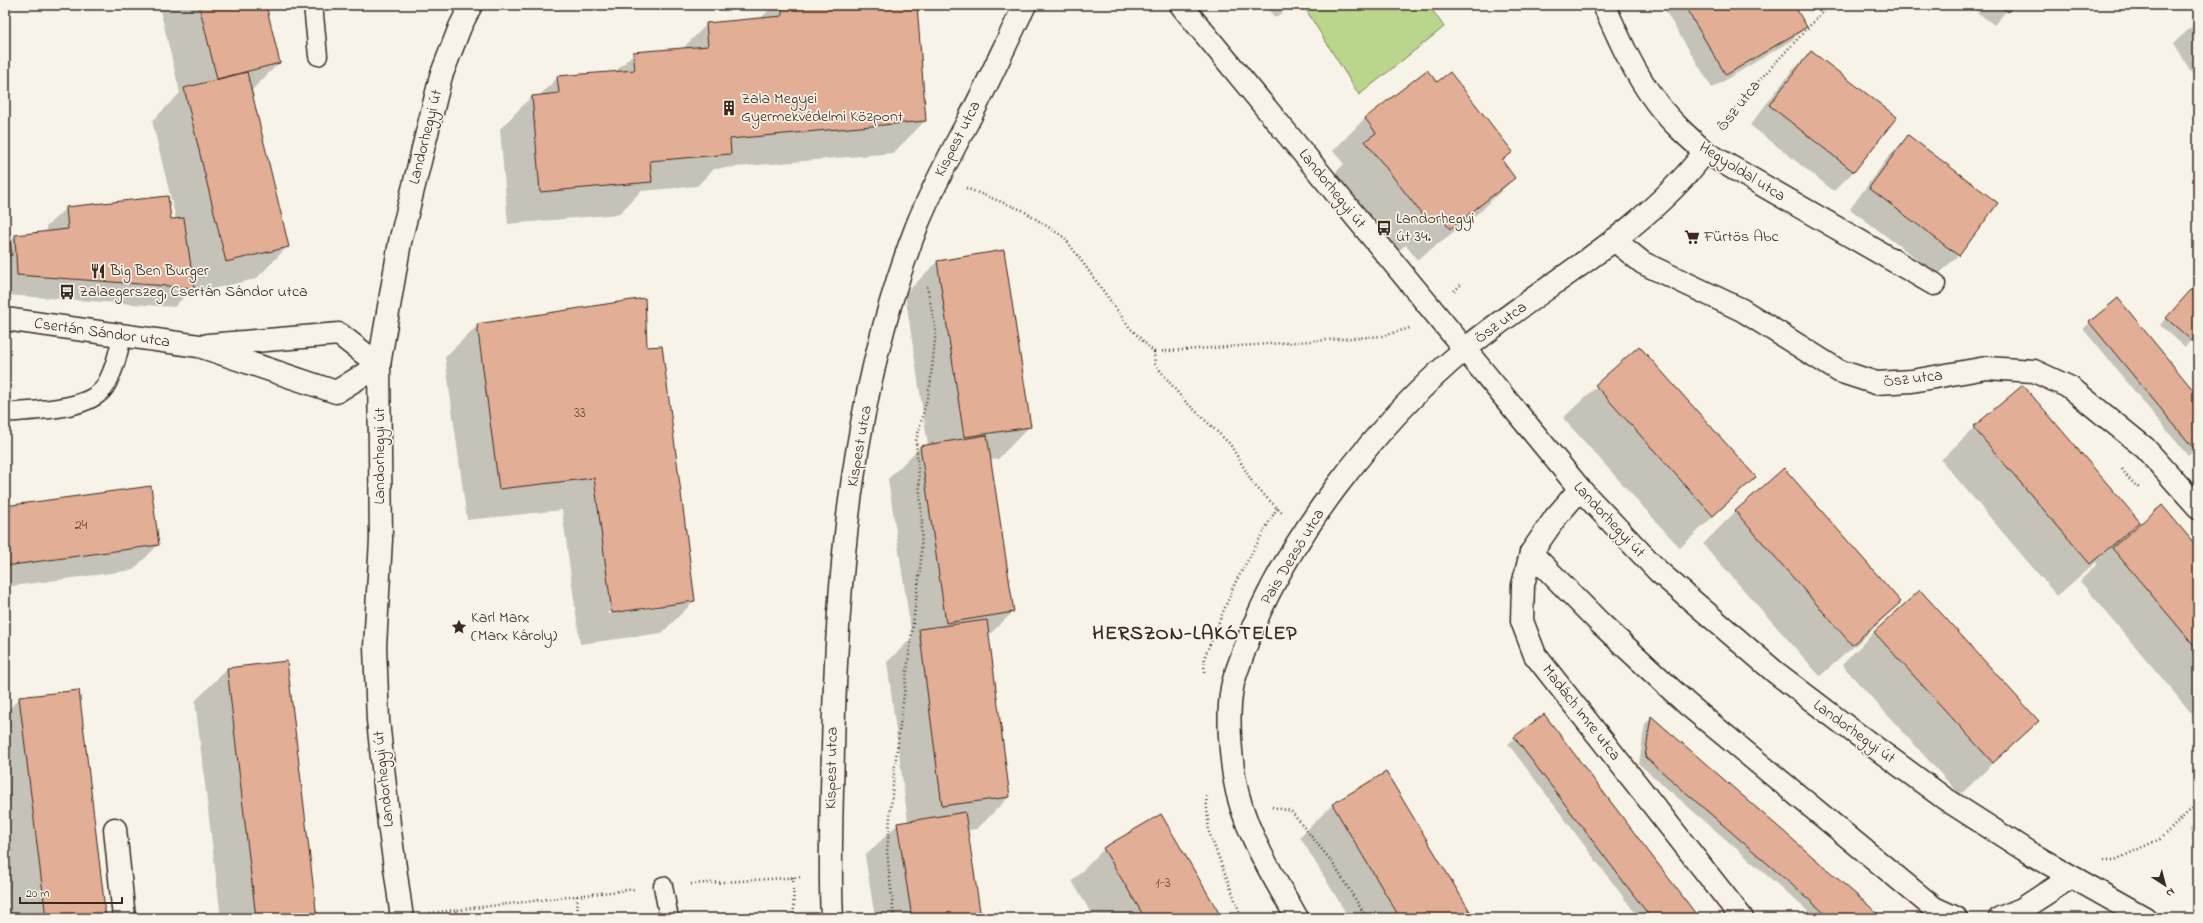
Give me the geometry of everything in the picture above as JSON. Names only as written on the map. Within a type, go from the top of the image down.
[{"type":"street","name":"Landorhegyi út","points":[[402,918],[389,824],[378,720],[375,647],[381,539],[379,365],[400,242],[441,76],[460,27],[471,5]]},
{"type":"street","name":"Kispest utca","points":[[832,918],[830,877],[834,687],[843,555],[852,483],[878,350],[899,280],[918,225],[935,184],[967,124],[1025,5]]},
{"type":"street","name":"Landorhegyi út","points":[[1181,5],[1580,489],[1659,572],[1775,672],[1944,798],[2028,852],[2144,918]]},
{"type":"street","name":"Hegyoldal utca","points":[[1604,5],[1623,48],[1656,102],[1685,134],[1705,152],[1934,284]]},
{"type":"street","name":"Ősz utca","points":[[1464,350],[1614,240],[1674,188],[1705,152]]},
{"type":"street","name":"Ősz utca","points":[[1614,240],[1643,264],[1742,310],[1839,371],[1876,383],[1912,381],[1986,368],[2034,371],[2071,388],[2145,448],[2198,507]]},
{"type":"street","name":"Csertán Sándor utca","points":[[5,319],[199,346],[336,392],[379,365],[339,334],[199,346]]},
{"type":"street","name":"Pais Dezső utca","points":[[1297,918],[1268,867],[1246,822],[1234,778],[1230,740],[1232,688],[1253,626],[1281,569],[1324,505],[1363,454],[1409,402],[1464,350]]},
{"type":"street","name":"Madách Imre utca","points":[[1580,489],[1556,518],[1531,553],[1523,585],[1522,621],[1535,655],[1742,918]]},
{"type":"street","points":[[1531,553],[1600,623],[1686,704],[1934,908],[1956,918]]},
{"type":"street","points":[[115,829],[124,918]]},
{"type":"street","points":[[2000,918],[2080,882]]},
{"type":"lane","points":[[313,5],[318,56]]},
{"type":"lane","points":[[5,413],[75,405],[90,400],[103,389],[114,367],[122,336]]},
{"type":"lane","points":[[663,886],[669,918]]},
{"type":"path","name":"Ősz utca","points":[[1705,152],[1740,101],[1829,5]]},
{"type":"path","points":[[962,194],[964,188],[1022,210],[1065,238],[1130,328],[1154,352],[1155,364],[1182,398],[1230,444],[1254,485],[1304,535]]},
{"type":"path","points":[[894,918],[887,851],[894,774],[921,561],[922,520],[916,441],[930,387],[936,331],[927,286],[928,280]]},
{"type":"path","points":[[1154,352],[1383,336],[1407,330],[1463,283]]},
{"type":"path","points":[[1240,800],[1291,811],[1332,862],[1367,918]]},
{"type":"path","points":[[2080,882],[2103,860],[2115,860],[2160,839],[2198,803]]},
{"type":"path","points":[[793,877],[794,918]]},
{"type":"path","points":[[458,918],[456,910],[663,886],[793,877],[830,877]]},
{"type":"path","points":[[577,896],[578,918]]},
{"type":"green space","points":[[1303,5],[1429,5],[1444,27],[1359,95]]},
{"type":"building","points":[[199,5],[266,5],[280,63],[217,79]]},
{"type":"building","name":"Zala Megyei Gyermekvédelmi Központ","points":[[782,5],[917,5],[926,121],[730,139],[731,154],[650,161],[652,182],[540,192],[532,96],[559,93],[557,76],[635,70],[633,52],[708,46],[706,23],[782,16]]},
{"type":"building","points":[[1684,5],[1764,5],[1766,8],[1772,5],[1794,5],[1807,27],[1726,75]]},
{"type":"building","points":[[1999,5],[2013,5],[2008,12]]},
{"type":"building","points":[[1811,51],[1897,117],[1854,172],[1769,105]]},
{"type":"building","points":[[1427,70],[1437,82],[1450,72],[1513,152],[1502,160],[1515,178],[1450,229],[1438,214],[1428,222],[1365,141],[1376,133],[1365,118]]},
{"type":"building","points":[[247,72],[289,247],[226,262],[184,88]]},
{"type":"building","points":[[1908,135],[1998,203],[1959,256],[1869,188]]},
{"type":"building","points":[[168,196],[171,219],[184,218],[194,288],[17,275],[15,235],[68,229],[66,207]]},
{"type":"building","points":[[5,203],[12,255],[5,256]]},
{"type":"building","points":[[1004,250],[1031,427],[964,437],[937,261]]},
{"type":"building","points":[[2198,282],[2198,334],[2192,341],[2166,318]]},
{"type":"building","points":[[645,298],[647,347],[662,346],[695,601],[612,613],[594,478],[499,489],[477,324]]},
{"type":"building","points":[[2118,298],[2198,396],[2198,448],[2195,450],[2089,322]]},
{"type":"building","points":[[1639,346],[1756,477],[1713,516],[1595,385]]},
{"type":"building","points":[[2023,385],[2140,522],[2090,564],[1973,427]]},
{"type":"building","points":[[987,435],[1014,612],[946,623],[920,446]]},
{"type":"building","points":[[1784,468],[1901,602],[1852,645],[1735,511]]},
{"type":"building","points":[[151,486],[159,545],[5,566],[5,506]]},
{"type":"building","points":[[2162,505],[2198,548],[2198,650],[2112,548]]},
{"type":"building","points":[[1920,590],[2039,721],[1993,763],[1874,632]]},
{"type":"building","points":[[987,620],[1010,797],[942,806],[919,629]]},
{"type":"building","points":[[287,661],[317,918],[256,918],[227,668]]},
{"type":"building","points":[[79,690],[106,918],[46,918],[19,697]]},
{"type":"building","points":[[1544,714],[1699,918],[1651,918],[1514,737]]},
{"type":"building","points":[[1651,716],[1883,918],[1830,918],[1645,757]]},
{"type":"building","points":[[1386,772],[1474,918],[1400,918],[1332,804]]},
{"type":"building","points":[[965,812],[981,918],[912,918],[897,823]]},
{"type":"building","points":[[1161,814],[1222,918],[1145,918],[1103,848]]},
{"type":"place","name":"Zala Megyei Gyermekvédelmi Központ","points":[[729,108]]},
{"type":"place","name":"Landorhegyi út 34.","points":[[1384,228]]},
{"type":"place","name":"Fürtös Abc","points":[[1692,237]]},
{"type":"place","name":"Big Ben Burger","points":[[98,271]]},
{"type":"place","name":"Zalaegerszeg, Csertán Sándor utca","points":[[67,292]]},
{"type":"place","name":"Karl Marx (Marx Károly)","points":[[459,627]]},
{"type":"district","name":"HERSZON-LAKÓTELEP","points":[[1195,634]]}]
